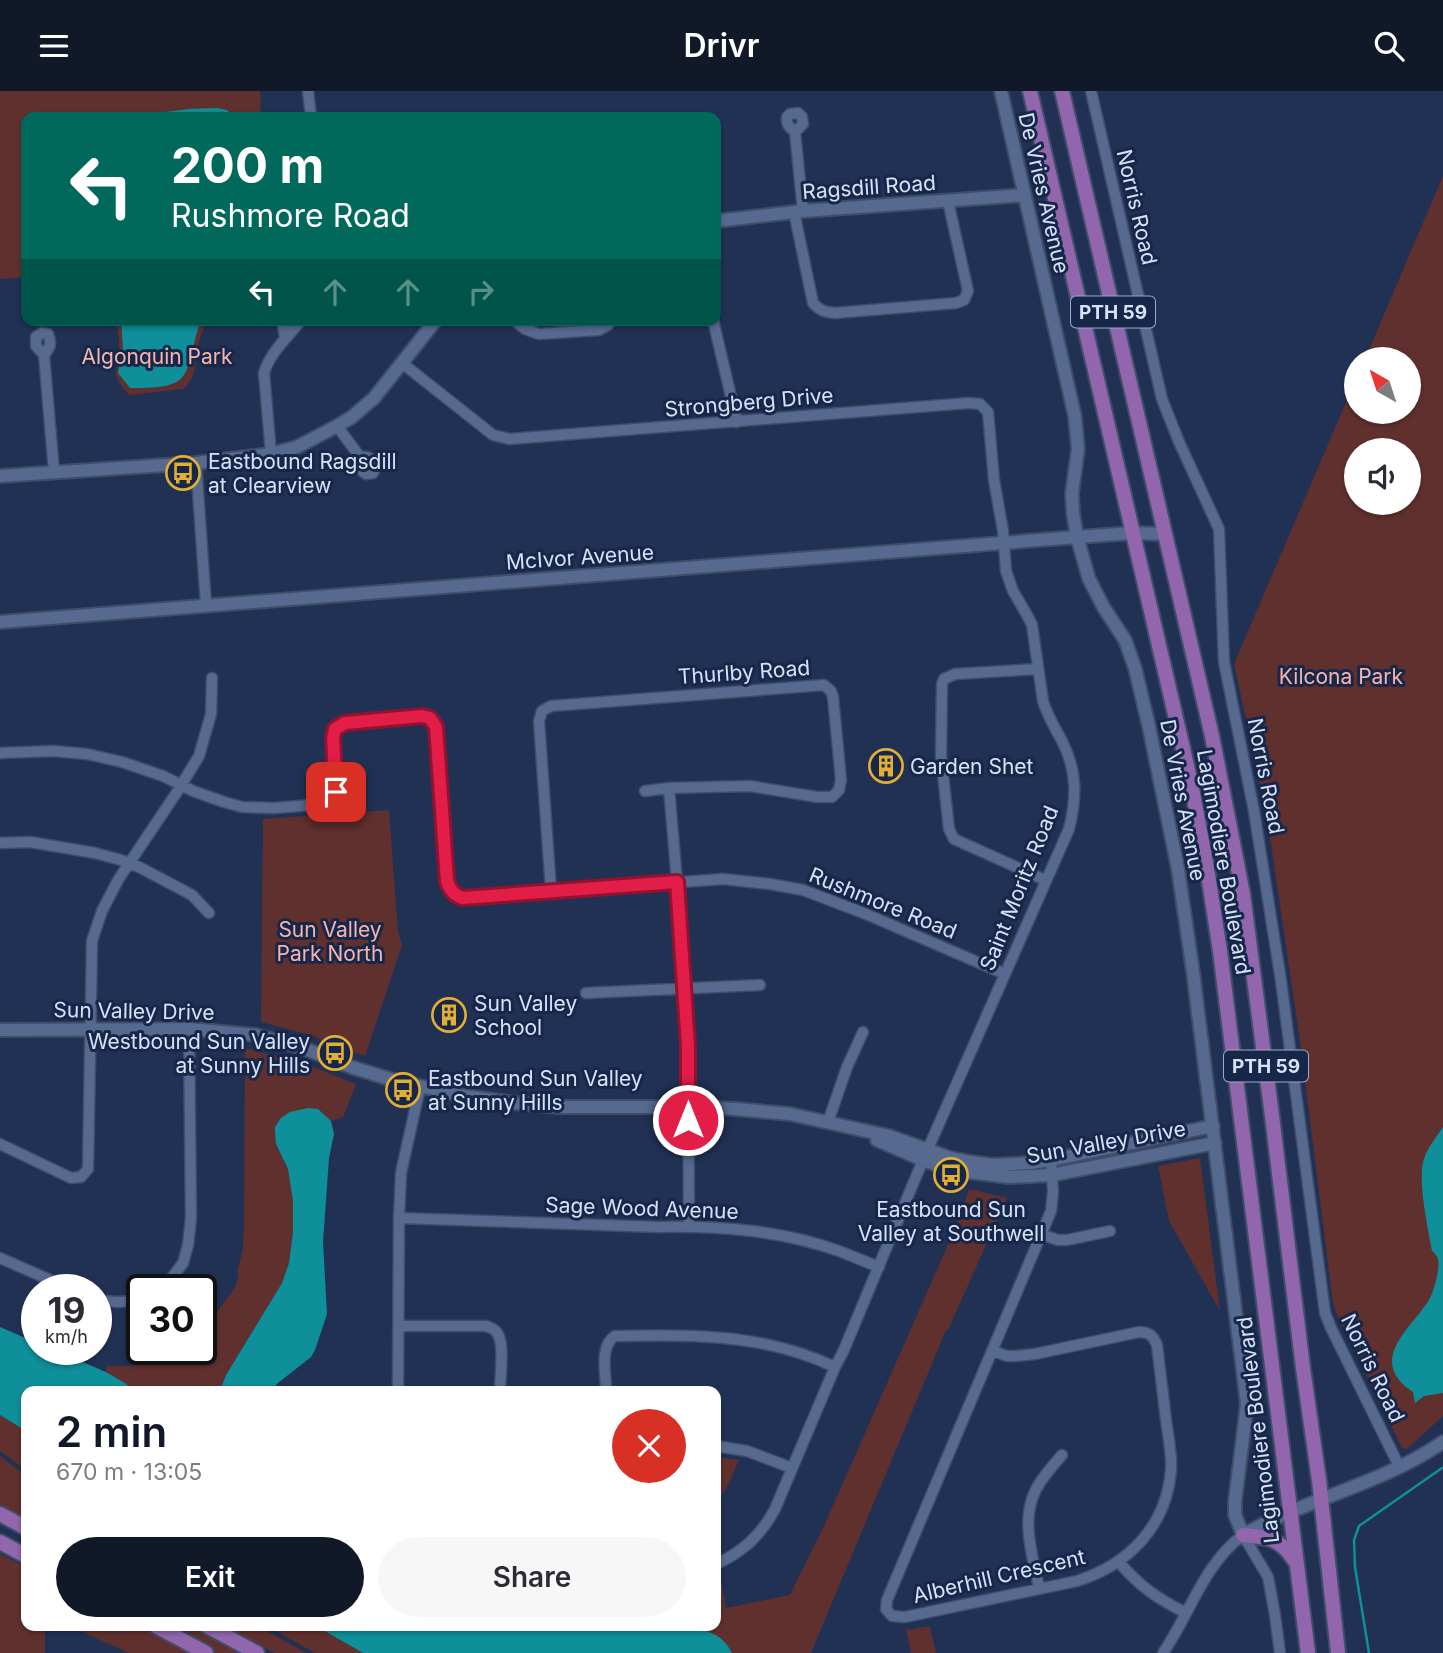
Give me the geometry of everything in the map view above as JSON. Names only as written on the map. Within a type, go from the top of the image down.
[{"type":"main road","name":"Lagimodiere Boulevard","points":[[1030,91],[1191,783],[1208,868],[1308,1653]]},
{"type":"main road","name":"Lagimodiere Boulevard","points":[[1062,91],[1212,736],[1243,894],[1321,1499],[1338,1653]]},
{"type":"main road","points":[[0,1514],[21,1525]]},
{"type":"main road","points":[[1242,1535],[1263,1536],[1277,1541],[1286,1548],[1296,1563]]},
{"type":"main road","points":[[0,1542],[21,1553]]},
{"type":"main road","points":[[165,1631],[206,1653]]},
{"type":"main road","points":[[216,1631],[257,1653]]},
{"type":"street","points":[[308,91],[310,112]]},
{"type":"street","name":"De Vries Avenue","points":[[1001,91],[1076,417],[1078,449],[1072,493],[1077,537],[1089,579],[1125,640],[1135,668],[1178,870],[1194,972],[1247,1404],[1235,1501],[1242,1535]]},
{"type":"street","name":"Norris Road","points":[[1090,91],[1162,399],[1219,529],[1224,662],[1255,811],[1281,981],[1325,1313],[1400,1468]]},
{"type":"street","points":[[795,132],[798,211],[813,303],[818,309],[835,313],[956,303],[964,300],[968,291],[948,201]]},
{"type":"street","name":"Ragsdill Road","points":[[721,220],[798,211],[1025,195]]},
{"type":"street","points":[[283,326],[285,337]]},
{"type":"street","points":[[271,454],[264,373],[285,337],[296,326]]},
{"type":"street","points":[[0,476],[196,463],[271,454],[297,447],[352,417],[374,398],[431,326]]},
{"type":"street","points":[[521,326],[538,334],[599,330],[606,326]]},
{"type":"street","points":[[714,326],[737,422]]},
{"type":"street","points":[[44,355],[54,473]]},
{"type":"street","name":"Strongberg Drive","points":[[402,363],[494,435],[509,439],[980,404],[988,412],[1003,544]]},
{"type":"street","points":[[337,426],[360,457]]},
{"type":"street","points":[[196,463],[206,605]]},
{"type":"street","name":"McIvor Avenue","points":[[0,622],[1077,537],[1164,534]]},
{"type":"street","name":"Saint Moritz Road","points":[[721,1562],[757,1537],[775,1509],[1069,829],[1075,796],[1070,759],[1046,710],[1037,669],[1032,625],[1013,591],[1006,571],[1003,544]]},
{"type":"street","points":[[1037,669],[955,674],[944,679],[941,757],[949,829],[954,839],[1045,880]]},
{"type":"street","points":[[0,1145],[71,1178],[81,1177],[88,1170],[92,941],[118,880],[192,769],[204,742],[211,714],[212,678]]},
{"type":"street","name":"Thurlby Road","points":[[551,891],[539,721],[542,711],[551,706],[824,685],[831,691],[841,780],[839,790],[832,797],[750,786],[645,791]]},
{"type":"street","name":"Rushmore Road","points":[[181,785],[242,807],[274,808],[325,804],[334,798],[336,792],[333,738],[335,729],[345,723],[422,716],[430,718],[436,727],[447,881],[454,894],[462,898],[723,879],[770,884],[803,890],[866,914],[1005,974]]},
{"type":"street","points":[[0,753],[53,751],[87,754],[122,762],[181,785]]},
{"type":"street","points":[[669,788],[688,1046],[689,1226]]},
{"type":"street","points":[[0,843],[43,844],[95,853],[129,863],[192,895],[209,913]]},
{"type":"street","points":[[586,993],[760,985]]},
{"type":"street","points":[[175,1274],[183,1263],[191,1219],[189,1029]]},
{"type":"street","name":"Sun Valley Drive","points":[[0,1030],[189,1029],[256,1035],[303,1048],[351,1067],[420,1087],[464,1096],[559,1107],[688,1107],[790,1114],[889,1136],[952,1170],[981,1175],[1052,1175],[1215,1143]]},
{"type":"street","points":[[828,1122],[847,1067],[863,1032]]},
{"type":"street","points":[[398,1386],[401,1173],[420,1087]]},
{"type":"street","name":"Sun Valley Drive","points":[[926,1155],[993,1165],[1031,1163],[1213,1126]]},
{"type":"street","name":"Alberhill Crescent","points":[[993,1351],[1015,1356],[1139,1332],[1147,1332],[1153,1336],[1157,1345],[1171,1455],[1165,1500],[1154,1524],[1136,1548],[1098,1574],[1077,1581],[905,1617],[892,1616],[886,1609],[887,1600],[993,1351],[1043,1234],[1051,1211],[1051,1160]]},
{"type":"street","name":"Sage Wood Avenue","points":[[399,1218],[744,1229],[791,1237],[838,1250],[879,1267]]},
{"type":"street","points":[[1043,1234],[1058,1240],[1067,1240],[1110,1231]]},
{"type":"street","points":[[0,1258],[36,1274]]},
{"type":"street","points":[[400,1326],[494,1329],[501,1343],[500,1386]]},
{"type":"street","points":[[606,1386],[606,1347],[615,1336],[721,1336],[756,1341],[794,1351],[835,1367]]},
{"type":"street","points":[[1163,1653],[1214,1563],[1242,1535],[1289,1512],[1400,1468],[1443,1442]]},
{"type":"street","points":[[721,1447],[747,1451],[792,1468]]},
{"type":"street","points":[[1039,1588],[1028,1535],[1031,1503],[1039,1483],[1062,1455]]},
{"type":"street","points":[[1242,1535],[1268,1577],[1280,1653]]},
{"type":"street","points":[[1119,1562],[1147,1591],[1186,1613]]},
{"type":"green space","points":[[0,91],[260,91],[261,112],[21,112],[21,277],[0,279]]},
{"type":"green space","name":"Kilcona Park","points":[[1443,176],[1443,1416],[1407,1449],[1402,1448],[1333,1303],[1301,1048],[1266,810],[1234,664],[1344,407],[1344,424],[1421,424],[1421,347],[1370,347]]},
{"type":"green space","name":"Algonquin Park","points":[[117,326],[205,326],[191,380],[183,389],[129,395],[116,373],[119,346]]},
{"type":"green space","name":"Sun Valley Park North","points":[[389,810],[398,932],[402,945],[365,1056],[307,1034],[261,1022],[263,819]]},
{"type":"green space","points":[[245,1048],[308,1065],[356,1084],[343,1117],[331,1121],[318,1109],[275,1132],[276,1144],[288,1169],[293,1201],[289,1263],[282,1283],[222,1386],[128,1386],[106,1372],[107,1366],[217,1365],[217,1312],[234,1289],[243,1248]]},
{"type":"green space","points":[[1200,1158],[1220,1311],[1169,1221],[1158,1166]]},
{"type":"green space","points":[[969,1189],[1007,1198],[946,1330],[811,1653],[732,1653],[724,1642],[703,1631],[721,1631],[721,1581],[726,1608],[790,1595],[825,1524],[958,1222]]},
{"type":"green space","points":[[0,1415],[21,1428],[21,1466],[0,1451]]},
{"type":"green space","points":[[0,1456],[21,1472],[21,1516],[0,1505]]},
{"type":"green space","points":[[721,1458],[739,1460],[721,1496]]},
{"type":"green space","points":[[0,1554],[21,1564],[21,1631],[45,1631],[45,1653],[0,1653]]},
{"type":"green space","points":[[930,1626],[936,1653],[911,1653],[906,1630]]},
{"type":"green space","points":[[80,1631],[147,1631],[188,1653],[129,1653]]},
{"type":"green space","points":[[174,1631],[206,1631],[248,1653],[216,1653]]},
{"type":"green space","points":[[233,1631],[267,1631],[306,1653],[274,1653]]},
{"type":"green space","points":[[276,1631],[325,1631],[363,1653],[315,1653]]},
{"type":"shaded area","points":[[217,108],[229,112],[165,112]]},
{"type":"shaded area","name":"Algonquin Park","points":[[121,326],[199,326],[184,375],[168,385],[130,388],[118,373],[123,347]]},
{"type":"shaded area","points":[[318,1109],[331,1121],[334,1134],[329,1158],[323,1242],[327,1314],[311,1357],[275,1386],[222,1386],[282,1283],[289,1263],[293,1201],[288,1169],[276,1144],[275,1127],[281,1118],[290,1112]]},
{"type":"shaded area","points":[[1443,1127],[1443,1393],[1424,1396],[1415,1403],[1413,1392],[1401,1382],[1393,1370],[1392,1359],[1401,1337],[1431,1296],[1437,1276],[1438,1262],[1432,1251],[1422,1176],[1425,1156]]},
{"type":"shaded area","points":[[0,1327],[21,1336],[21,1365],[90,1365],[128,1386],[21,1386],[21,1428],[0,1415]]},
{"type":"shaded area","points":[[325,1631],[704,1631],[717,1636],[732,1653],[363,1653]]},
{"type":"waterway","points":[[1369,1653],[1355,1567],[1354,1540],[1359,1526],[1442,1468]]},
{"type":"place","name":"Eastbound Ragsdill at Clearview","points":[[183,473]]},
{"type":"place","name":"Garden Shet","points":[[886,766]]},
{"type":"place","name":"Sun Valley School","points":[[449,1015]]},
{"type":"place","name":"Westbound Sun Valley at Sunny Hills","points":[[335,1053]]},
{"type":"place","name":"Eastbound Sun Valley at Sunny Hills","points":[[403,1090]]},
{"type":"place","name":"Eastbound Sun Valley at Southwell","points":[[951,1175]]},
{"type":"route","points":[[336,792],[333,738],[335,729],[345,723],[422,716],[430,718],[436,727],[447,881],[454,894],[462,898],[677,882],[688,1046],[688,1120]]}]
